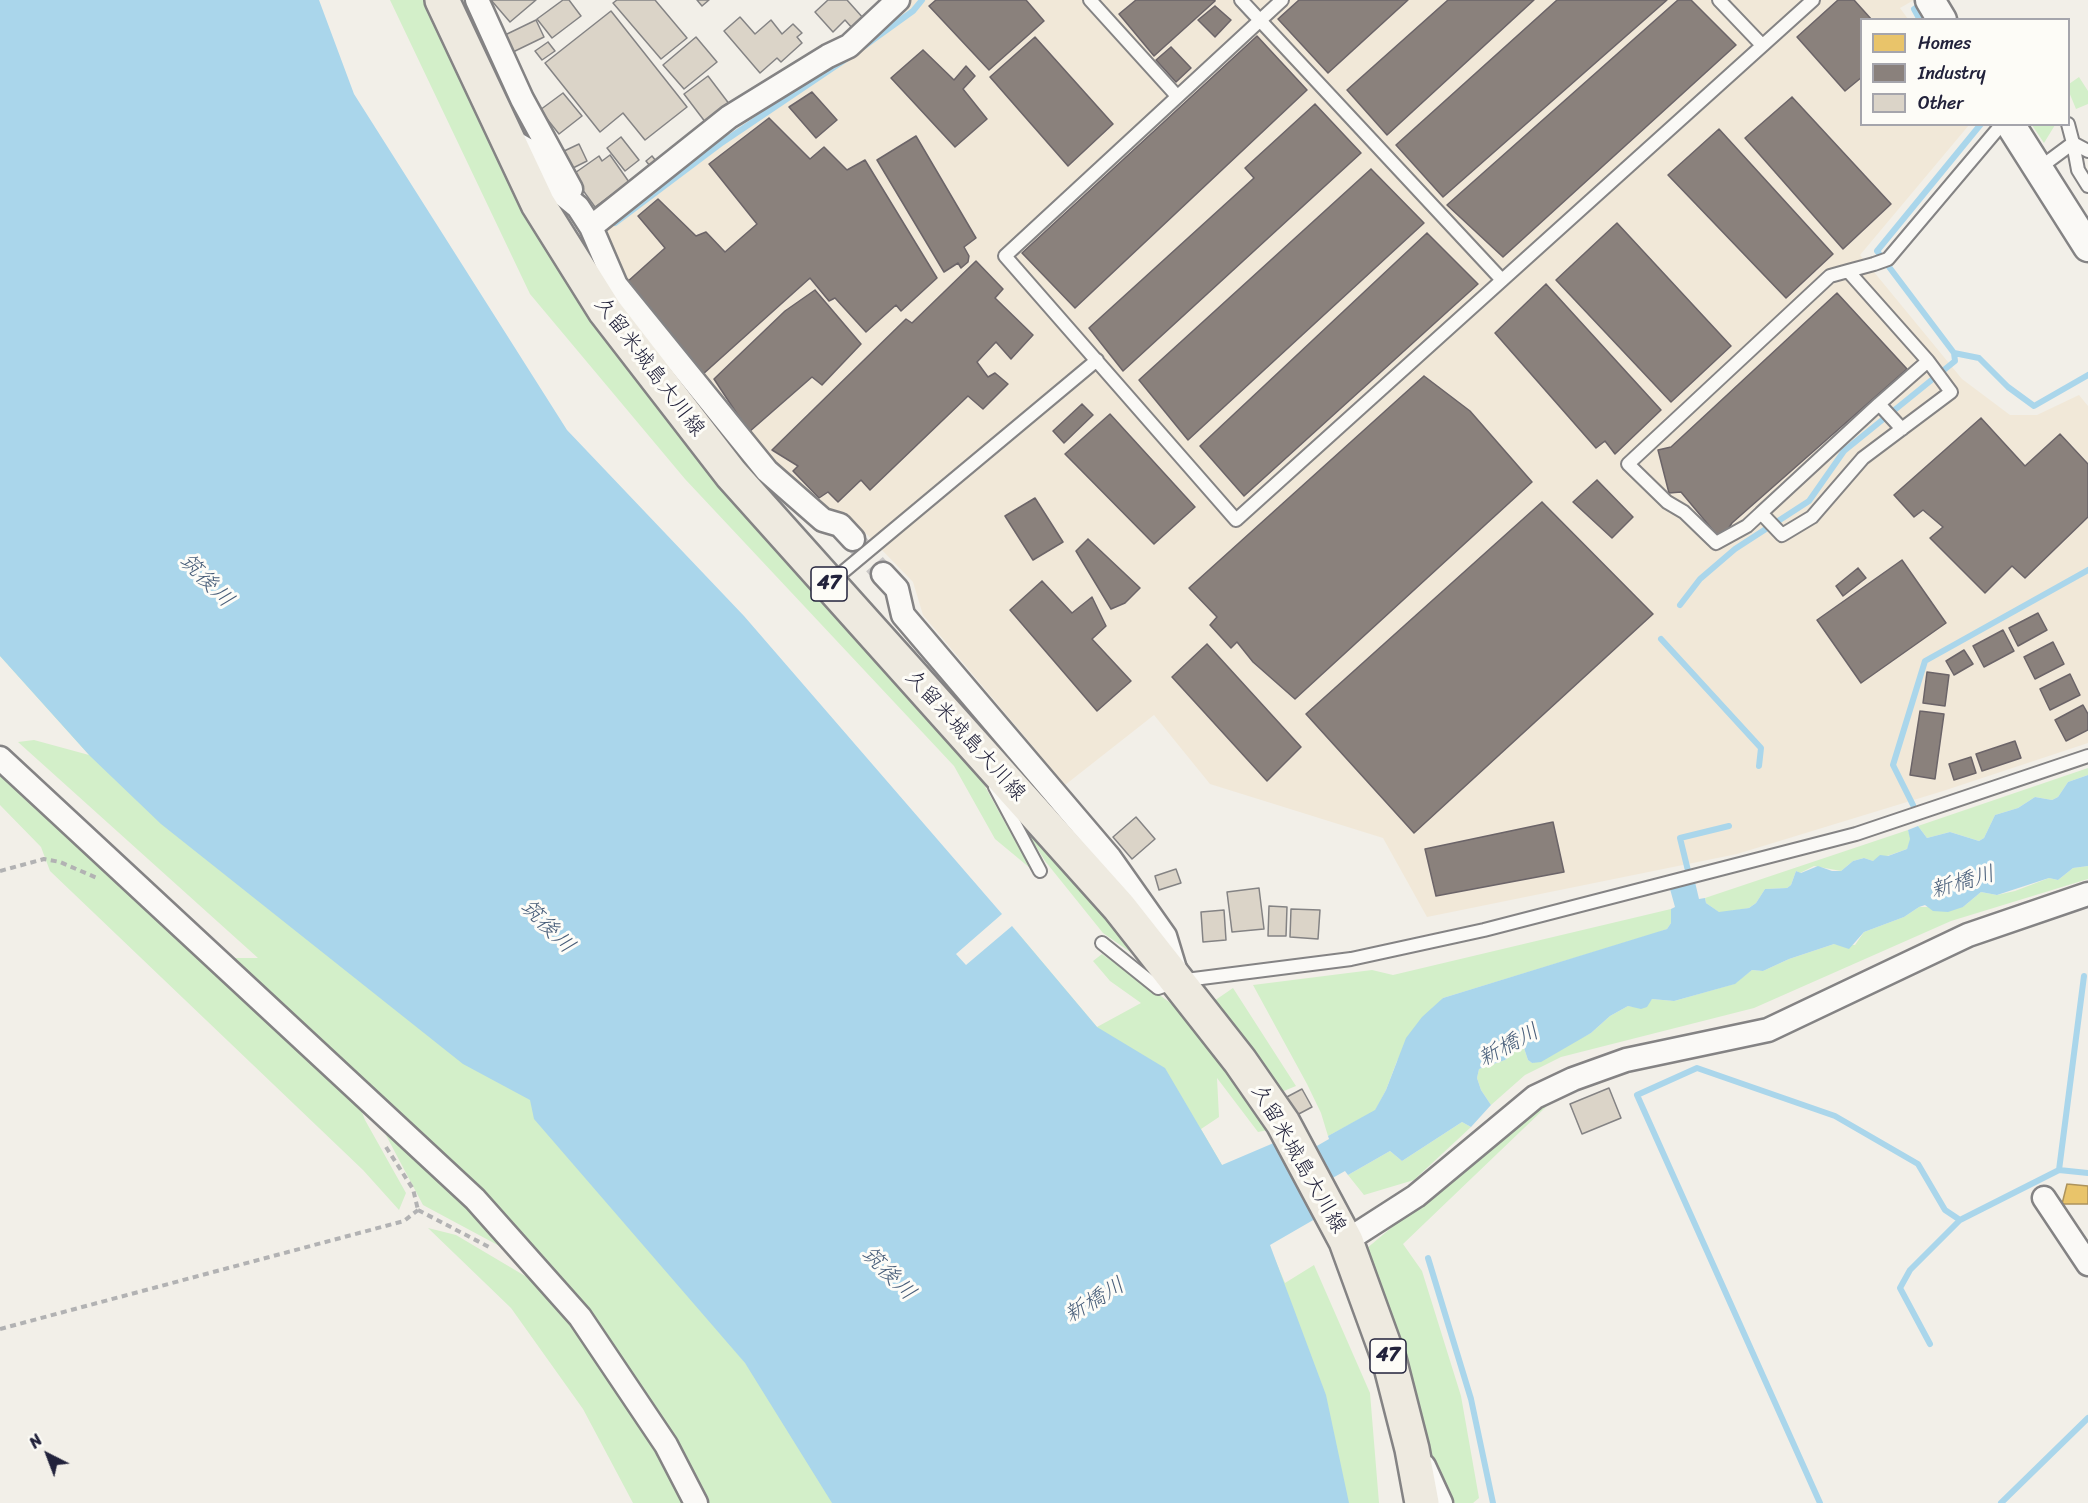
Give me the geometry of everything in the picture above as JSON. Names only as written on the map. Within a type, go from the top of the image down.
[{"type":"main road","name":"久留米城島大川線","points":[[442,0],[538,204],[605,311],[731,474],[1119,907],[1240,1060],[1283,1123],[1339,1228],[1389,1359],[1412,1449],[1422,1503]]},
{"type":"street","points":[[477,0],[522,99],[569,183],[578,207],[591,227],[616,285],[767,471],[823,520],[840,525],[853,539]]},
{"type":"street","points":[[591,227],[729,117],[828,56],[849,46],[898,0]]},
{"type":"street","points":[[1930,0],[1941,18]]},
{"type":"street","points":[[2011,126],[2088,247]]},
{"type":"street","points":[[507,139],[526,148],[561,193],[578,207]]},
{"type":"street","points":[[883,574],[897,589],[903,615],[1110,858],[1165,936],[1178,981]]},
{"type":"street","points":[[0,758],[474,1199],[580,1317],[660,1435],[696,1503]]},
{"type":"street","points":[[1339,1228],[1416,1196],[1535,1097],[1573,1079],[1626,1060],[1768,1030],[1968,935],[2088,894]]},
{"type":"street","points":[[2044,1198],[2088,1263]]},
{"type":"street","points":[[1412,1449],[1432,1479],[1441,1503]]},
{"type":"lane","points":[[1091,0],[1177,96]]},
{"type":"lane","points":[[1241,0],[1502,280]]},
{"type":"lane","points":[[1282,0],[1005,256],[1236,520],[1761,44],[1813,0]]},
{"type":"lane","points":[[1719,0],[1761,44]]},
{"type":"lane","points":[[1928,361],[1884,410],[1768,520],[1747,526],[1716,543],[1628,464],[1830,276],[1888,259],[2000,126]]},
{"type":"lane","points":[[2069,126],[2078,170],[2088,186]]},
{"type":"lane","points":[[2038,169],[2073,143]]},
{"type":"lane","points":[[2073,143],[2088,151]]},
{"type":"lane","points":[[1768,520],[1782,535],[1812,517],[1863,458],[1951,392],[1928,361],[1848,271]]},
{"type":"lane","points":[[829,584],[1097,360]]},
{"type":"lane","points":[[1884,410],[1902,429]]},
{"type":"lane","points":[[1102,943],[1158,988],[1178,981],[1351,959],[1484,930],[1856,834],[2088,756]]},
{"type":"lane","points":[[991,765],[995,789],[1040,871]]},
{"type":"path","points":[[0,871],[44,859],[60,862]]},
{"type":"path","points":[[383,1143],[413,1190],[418,1210],[497,1251]]},
{"type":"path","points":[[0,1329],[404,1221],[418,1210]]},
{"type":"shaded area","points":[[911,0],[1914,0],[1900,8],[1907,18],[1860,18],[1860,126],[1968,126],[1860,255],[1962,379],[2010,415],[2037,415],[2079,395],[2088,406],[2088,743],[1943,791],[1737,854],[1427,917],[1383,838],[1210,784],[1154,715],[1065,785],[923,615],[913,582],[845,512],[828,512],[771,458],[626,283],[603,227]]},
{"type":"green space","points":[[390,0],[427,0],[499,155],[971,761],[1030,868],[995,839],[954,766],[685,479],[530,294]]},
{"type":"green space","points":[[2079,77],[2088,91],[2088,104],[2076,109],[2070,94],[2070,83]]},
{"type":"green space","points":[[2033,126],[2054,126],[2044,143]]},
{"type":"green space","points":[[0,645],[521,1084],[858,1503],[705,1503],[590,1316],[227,958],[258,958],[18,742],[34,740],[89,755],[0,656]]},
{"type":"green space","points":[[0,768],[358,1102],[365,1120],[406,1193],[399,1210],[363,1170],[50,871],[41,847],[0,805]]},
{"type":"green space","points":[[2088,768],[2088,775],[2068,782],[2058,797],[2052,800],[2035,797],[2018,808],[1995,815],[1984,838],[1979,841],[1950,832],[1927,838],[1918,826]]},
{"type":"green space","points":[[1011,806],[1156,970],[1103,933],[1045,861]]},
{"type":"green space","points":[[1908,830],[1911,839],[1907,849],[1873,861],[1864,858],[1853,861],[1841,871],[1814,866],[1800,873],[1796,871],[1791,885],[1787,888],[1765,889],[1756,903],[1749,908],[1720,913],[1706,903],[1705,898]]},
{"type":"green space","points":[[2088,866],[2088,879],[1951,921],[1754,1008],[1561,1057],[1525,1075],[1491,1105],[1481,1090],[1477,1078],[1479,1069],[1505,1060],[1520,1046],[1524,1048],[1528,1060],[1532,1063],[1552,1055],[1591,1033],[1610,1016],[1628,1006],[1641,1008],[1652,999],[1674,1001],[1734,984],[1752,970],[1763,971],[1789,959],[1834,944],[1855,945],[1864,932],[1904,917],[1919,907],[1963,907],[1981,892],[1997,895],[2015,891],[2049,878],[2058,880],[2073,868]]},
{"type":"green space","points":[[1671,909],[1671,923],[1667,929],[1443,998],[1397,1061],[1375,1111],[1328,1136],[1321,1113],[1307,1084],[1253,985],[1372,970],[1393,975]]},
{"type":"green space","points":[[1012,926],[1097,1027],[1141,1003],[1110,981],[1093,961],[1102,954],[1193,1019],[1273,1129],[1258,1132],[1217,1078],[1219,1117],[1201,1129],[1222,1165],[1212,1183]]},
{"type":"green space","points":[[1233,988],[1296,1086],[1279,1093],[1214,1001]]},
{"type":"green space","points":[[1538,1104],[1546,1107],[1403,1244],[1422,1271],[1461,1396],[1479,1498],[1473,1503],[1455,1503],[1415,1419],[1366,1249]]},
{"type":"green space","points":[[379,1122],[520,1257],[423,1205]]},
{"type":"green space","points":[[1462,1122],[1471,1127],[1414,1180],[1364,1195],[1348,1175],[1390,1151],[1402,1161]]},
{"type":"green space","points":[[1259,1222],[1285,1283],[1314,1265],[1370,1393],[1379,1503],[1307,1503]]},
{"type":"green space","points":[[428,1228],[456,1235],[542,1286],[567,1315],[618,1386],[675,1483],[684,1503],[633,1503],[583,1409],[511,1308]]},
{"type":"water","points":[[0,0],[319,0],[354,94],[567,430],[744,616],[1002,914],[956,954],[966,965],[1012,926],[1097,1027],[1165,1068],[1222,1165],[1276,1142],[1289,1162],[1329,1139],[1328,1136],[1375,1110],[1386,1090],[1406,1038],[1422,1017],[1443,998],[1667,929],[1671,923],[1671,909],[1675,907],[1670,889],[1695,882],[1699,899],[1705,898],[1706,903],[1719,912],[1749,908],[1756,903],[1765,889],[1787,888],[1791,885],[1796,871],[1801,873],[1818,866],[1832,871],[1841,871],[1853,861],[1864,858],[1873,861],[1880,855],[1888,856],[1907,849],[1910,839],[1908,830],[1918,826],[1927,838],[1950,832],[1979,841],[1984,838],[1995,815],[2018,808],[2035,797],[2052,800],[2058,797],[2068,782],[2088,775],[2088,866],[2073,868],[2058,880],[2049,878],[1997,895],[1981,892],[1963,907],[1948,912],[1933,911],[1925,905],[1904,917],[1864,932],[1849,949],[1834,944],[1789,959],[1763,971],[1752,970],[1735,984],[1674,1001],[1652,999],[1647,1007],[1641,1009],[1628,1006],[1610,1016],[1591,1033],[1541,1062],[1532,1063],[1528,1060],[1524,1048],[1520,1046],[1505,1060],[1479,1069],[1477,1078],[1481,1090],[1491,1105],[1471,1127],[1462,1122],[1402,1161],[1390,1151],[1348,1175],[1345,1171],[1304,1194],[1315,1219],[1270,1245],[1326,1395],[1349,1503],[832,1503],[745,1363],[534,1119],[530,1100],[463,1064],[161,824],[90,756],[0,656]]},
{"type":"building: Homes","points":[[2067,1184],[2088,1186],[2088,1204],[2062,1204]]},
{"type":"building: Industry","points":[[936,0],[1026,0],[1044,21],[989,70],[929,6]]},
{"type":"building: Industry","points":[[1136,0],[1215,1],[1154,56],[1119,14]]},
{"type":"building: Industry","points":[[1299,0],[1408,0],[1328,73],[1278,19]]},
{"type":"building: Industry","points":[[1448,0],[1534,0],[1387,135],[1347,90]]},
{"type":"building: Industry","points":[[1557,0],[1667,0],[1443,197],[1396,145]]},
{"type":"building: Industry","points":[[1678,0],[1691,0],[1736,45],[1503,257],[1447,205]]},
{"type":"building: Industry","points":[[1838,0],[1854,0],[1870,18],[1860,18],[1860,79],[1845,91],[1797,37]]},
{"type":"building: Industry","points":[[1215,6],[1231,20],[1215,37],[1198,20]]},
{"type":"building: Industry","points":[[1257,36],[1307,90],[1075,308],[1022,253]]},
{"type":"building: Industry","points":[[1035,37],[1113,124],[1068,166],[990,77]]},
{"type":"building: Industry","points":[[1171,47],[1191,68],[1176,82],[1156,60]]},
{"type":"building: Industry","points":[[923,50],[954,80],[966,66],[975,76],[963,89],[987,119],[955,147],[891,78]]},
{"type":"building: Industry","points":[[812,92],[837,120],[816,138],[789,107]]},
{"type":"building: Industry","points":[[1792,97],[1891,204],[1843,249],[1745,138]]},
{"type":"building: Industry","points":[[1315,104],[1361,153],[1123,371],[1089,328],[1254,178],[1245,168]]},
{"type":"building: Industry","points":[[769,118],[810,159],[824,147],[847,170],[865,160],[937,278],[901,311],[896,305],[866,332],[835,298],[829,301],[810,278],[702,375],[626,283],[665,248],[638,216],[658,199],[696,236],[706,232],[725,252],[757,224],[709,164]]},
{"type":"building: Industry","points":[[1719,129],[1833,254],[1786,298],[1668,175]]},
{"type":"building: Industry","points":[[916,136],[976,238],[964,247],[969,256],[968,262],[961,268],[958,263],[944,272],[877,160]]},
{"type":"building: Industry","points":[[1371,169],[1424,223],[1188,440],[1139,380]]},
{"type":"building: Industry","points":[[1617,223],[1731,346],[1671,402],[1556,280]]},
{"type":"building: Industry","points":[[1427,233],[1478,284],[1244,496],[1200,446]]},
{"type":"building: Industry","points":[[976,261],[1003,289],[995,298],[1033,335],[1011,359],[996,342],[977,362],[988,377],[995,373],[1008,384],[983,409],[968,396],[870,490],[861,480],[838,502],[828,492],[819,498],[793,471],[798,466],[772,450],[906,319],[912,323]]},
{"type":"building: Industry","points":[[1546,284],[1661,410],[1615,454],[1605,441],[1596,448],[1495,333]]},
{"type":"building: Industry","points":[[815,290],[861,344],[822,385],[812,377],[749,432],[714,379],[785,311]]},
{"type":"building: Industry","points":[[1837,293],[1907,369],[1732,523],[1721,540],[1681,492],[1669,493],[1658,450],[1671,447]]},
{"type":"building: Industry","points":[[1424,376],[1470,411],[1532,482],[1295,699],[1253,662],[1237,642],[1231,648],[1210,625],[1217,617],[1189,588]]},
{"type":"building: Industry","points":[[1082,404],[1093,415],[1064,443],[1053,431]]},
{"type":"building: Industry","points":[[1110,414],[1195,507],[1154,544],[1065,454]]},
{"type":"building: Industry","points":[[1981,418],[2025,466],[2060,434],[2088,464],[2088,517],[2025,578],[2012,566],[1985,593],[1930,538],[1943,527],[1923,510],[1914,517],[1894,495]]},
{"type":"building: Industry","points":[[1597,480],[1633,517],[1612,538],[1573,502]]},
{"type":"building: Industry","points":[[1035,498],[1063,542],[1033,560],[1005,516]]},
{"type":"building: Industry","points":[[1542,502],[1653,614],[1414,833],[1306,714]]},
{"type":"building: Industry","points":[[1088,539],[1140,588],[1125,603],[1111,609],[1076,551]]},
{"type":"building: Industry","points":[[1902,560],[1946,623],[1861,683],[1817,620]]},
{"type":"building: Industry","points":[[1858,568],[1866,578],[1843,596],[1836,586]]},
{"type":"building: Industry","points":[[1042,581],[1072,613],[1092,597],[1106,626],[1092,639],[1131,681],[1097,711],[1010,610]]},
{"type":"building: Industry","points":[[2038,613],[2047,630],[2018,646],[2009,628]]},
{"type":"building: Industry","points":[[2003,630],[2014,651],[1984,667],[1973,646]]},
{"type":"building: Industry","points":[[2053,642],[2064,664],[2035,679],[2024,657]]},
{"type":"building: Industry","points":[[1207,644],[1301,747],[1267,781],[1172,677]]},
{"type":"building: Industry","points":[[1964,650],[1973,664],[1954,675],[1946,661]]},
{"type":"building: Industry","points":[[1927,672],[1949,675],[1945,706],[1923,703]]},
{"type":"building: Industry","points":[[2070,674],[2080,695],[2050,710],[2040,689]]},
{"type":"building: Industry","points":[[2083,705],[2088,714],[2088,730],[2066,741],[2055,720]]},
{"type":"building: Industry","points":[[1920,711],[1944,714],[1935,779],[1910,775]]},
{"type":"building: Industry","points":[[2015,741],[2021,758],[1982,771],[1976,754]]},
{"type":"building: Industry","points":[[1971,757],[1976,773],[1954,780],[1949,764]]},
{"type":"building: Industry","points":[[1553,822],[1564,872],[1436,896],[1425,849]]},
{"type":"building: Other","points":[[491,0],[536,0],[510,22]]},
{"type":"building: Other","points":[[563,0],[569,0],[581,16],[552,38],[537,19]]},
{"type":"building: Other","points":[[617,0],[655,0],[687,38],[661,59],[613,3]]},
{"type":"building: Other","points":[[697,0],[709,0],[702,6]]},
{"type":"building: Other","points":[[828,0],[847,0],[864,19],[853,29],[845,20],[833,32],[815,12]]},
{"type":"building: Other","points":[[611,11],[687,107],[645,140],[623,113],[600,132],[545,63]]},
{"type":"building: Other","points":[[740,17],[755,34],[771,20],[782,34],[793,24],[802,33],[797,37],[802,43],[781,62],[777,58],[760,73],[724,31]]},
{"type":"building: Other","points":[[536,20],[544,37],[513,52],[505,35]]},
{"type":"building: Other","points":[[696,37],[717,62],[684,89],[663,65]]},
{"type":"building: Other","points":[[548,42],[555,51],[542,60],[535,51]]},
{"type":"building: Other","points":[[708,76],[730,105],[706,123],[684,94]]},
{"type":"building: Other","points":[[563,93],[582,116],[559,134],[540,110]]},
{"type":"building: Other","points":[[621,137],[639,160],[625,171],[607,148]]},
{"type":"building: Other","points":[[579,144],[587,161],[571,169],[562,152]]},
{"type":"building: Other","points":[[610,155],[629,182],[595,207],[572,175],[599,156],[602,161]]},
{"type":"building: Other","points":[[652,156],[660,166],[654,171],[646,161]]},
{"type":"building: Other","points":[[1136,817],[1155,839],[1132,859],[1113,837]]},
{"type":"building: Other","points":[[1176,869],[1181,883],[1159,890],[1155,876]]},
{"type":"building: Other","points":[[1259,888],[1264,929],[1232,932],[1227,892]]},
{"type":"building: Other","points":[[1269,906],[1287,907],[1286,936],[1268,936]]},
{"type":"building: Other","points":[[1291,909],[1320,910],[1318,939],[1290,937]]},
{"type":"building: Other","points":[[1224,910],[1226,940],[1203,942],[1201,912]]},
{"type":"building: Other","points":[[1609,1088],[1621,1118],[1582,1134],[1570,1104]]},
{"type":"building: Other","points":[[1302,1089],[1312,1107],[1293,1117],[1283,1099]]},
{"type":"waterway","points":[[863,47],[913,11],[922,0]]},
{"type":"waterway","points":[[1919,18],[1914,9],[1924,3]]},
{"type":"waterway","points":[[615,223],[720,144],[849,57]]},
{"type":"waterway","points":[[1680,605],[1700,579],[1735,549],[1809,501],[1844,451],[1955,361],[1954,353],[1877,251],[1979,126]]},
{"type":"waterway","points":[[1954,353],[1979,358],[2008,387],[2034,406],[2088,375]]},
{"type":"waterway","points":[[1913,805],[1893,765],[1925,661],[2088,570]]},
{"type":"waterway","points":[[1661,639],[1761,748],[1759,766]]},
{"type":"waterway","points":[[1693,891],[1680,838],[1729,826]]},
{"type":"waterway","points":[[2059,1170],[2084,976]]},
{"type":"waterway","points":[[1820,1503],[1637,1095],[1697,1068],[1835,1116],[1918,1164],[1945,1210],[1960,1220],[2059,1170],[2088,1173]]},
{"type":"waterway","points":[[1930,1344],[1900,1288],[1910,1270],[1960,1220]]},
{"type":"waterway","points":[[1428,1258],[1471,1399],[1493,1503]]},
{"type":"waterway","points":[[2001,1503],[2088,1418]]},
{"type":"tunnel","points":[[853,539],[883,574]]},
{"type":"water label","name":"筑後川","points":[[206,581]]},
{"type":"water label","name":"新橋川","points":[[1963,883]]},
{"type":"water label","name":"筑後川","points":[[547,927]]},
{"type":"water label","name":"新橋川","points":[[1509,1046]]},
{"type":"water label","name":"筑後川","points":[[888,1274]]},
{"type":"water label","name":"新橋川","points":[[1095,1301]]}]
